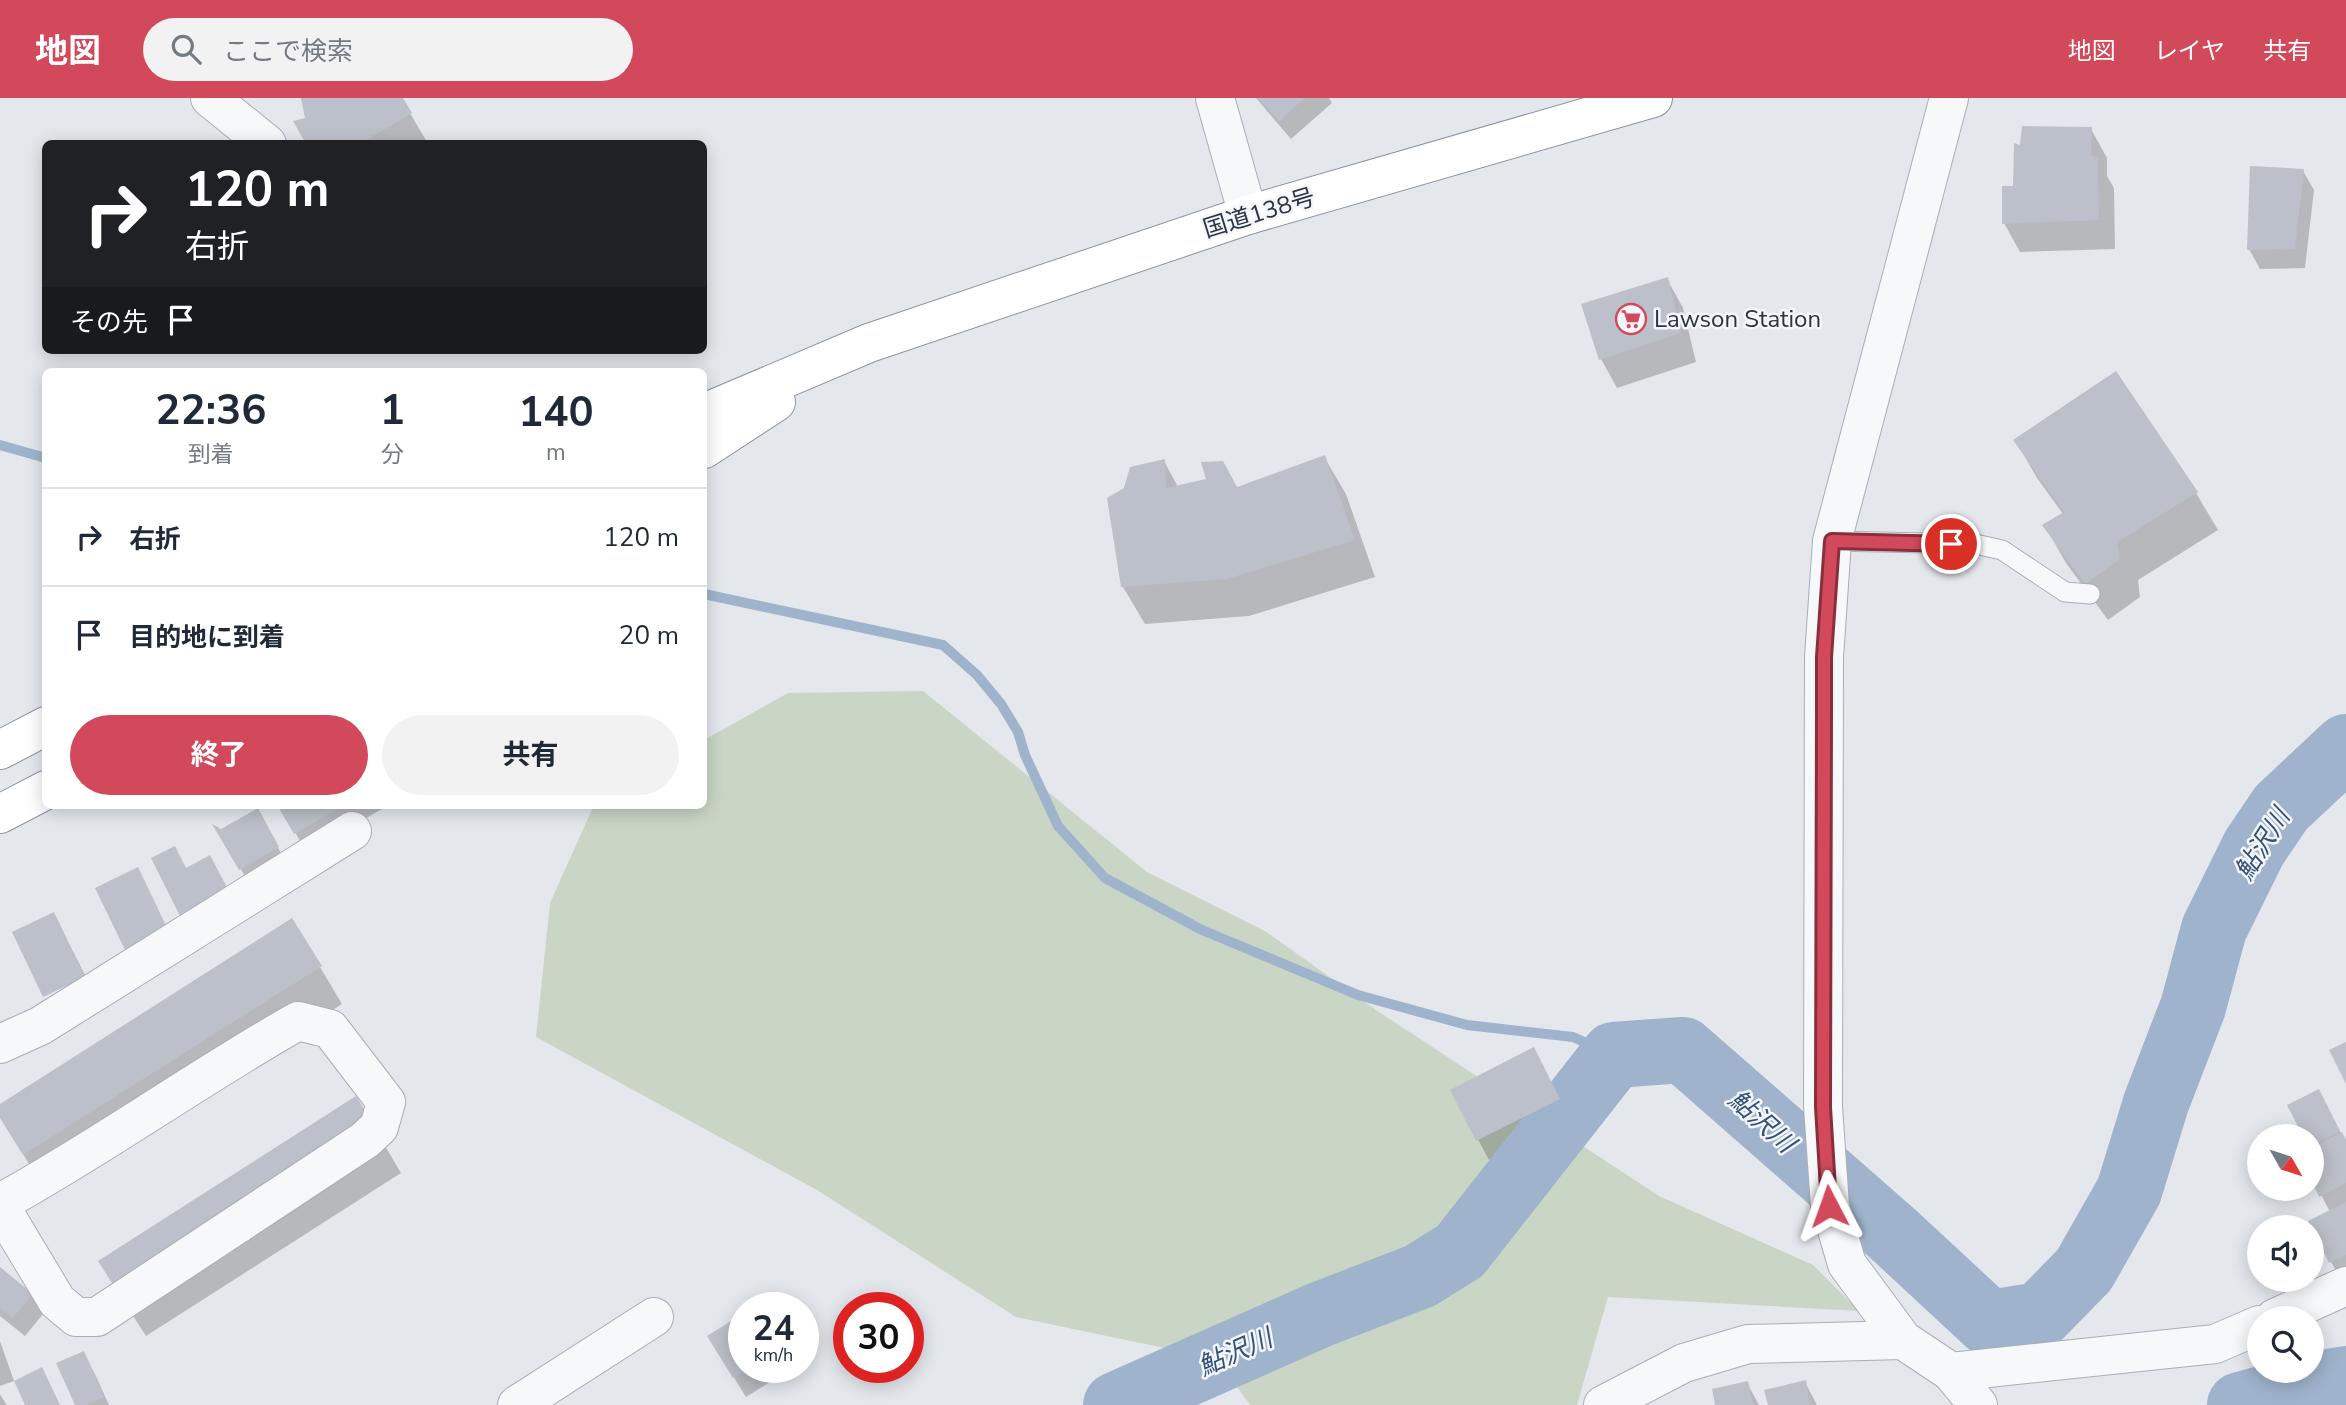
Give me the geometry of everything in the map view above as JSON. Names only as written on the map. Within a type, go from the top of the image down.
[{"type":"highway","name":"国道138号","points":[[707,412],[869,343],[1248,215],[1654,98]]},
{"type":"highway","name":"国道138号","points":[[707,447],[869,343]]},
{"type":"highway","points":[[0,751],[42,728]]},
{"type":"highway","points":[[0,814],[42,792]]},
{"type":"street","points":[[211,98],[262,140]]},
{"type":"street","points":[[1214,98],[1248,215]]},
{"type":"street","points":[[1948,98],[1832,541],[1824,657],[1823,1107],[1829,1206],[1847,1264],[1903,1340],[1951,1372],[1978,1405]]},
{"type":"street","points":[[0,1044],[40,1026],[352,831]]},
{"type":"street","points":[[298,1021],[330,1029],[386,1102],[379,1127],[365,1140],[97,1317],[76,1317],[57,1301],[0,1205],[234,1057],[298,1021]]},
{"type":"street","points":[[2302,1306],[2346,1286]]},
{"type":"street","points":[[517,1405],[654,1317]]},
{"type":"street","points":[[1951,1372],[2215,1345],[2247,1330]]},
{"type":"street","points":[[1603,1405],[1684,1363],[1748,1344],[1903,1340]]},
{"type":"lane","points":[[1832,541],[1975,544],[2002,550],[2065,592],[2091,594]]},
{"type":"green space","points":[[923,691],[1147,872],[1265,931],[1376,1010],[1659,1196],[1813,1265],[1859,1311],[1608,1297],[1577,1405],[1250,1405],[1217,1359],[1016,1317],[817,1190],[536,1037],[550,903],[592,809],[707,809],[707,738],[788,693]]},
{"type":"building","points":[[301,98],[403,98],[412,113],[367,140],[304,140],[293,121],[305,118]]},
{"type":"building","points":[[1258,98],[1305,98],[1279,121]]},
{"type":"building","points":[[2022,126],[2092,127],[2091,155],[2098,158],[2099,220],[2002,224],[2002,186],[2013,186],[2014,143],[2020,145]]},
{"type":"building","points":[[2250,166],[2304,169],[2295,249],[2247,250]]},
{"type":"building","name":"Lawson Station","points":[[1668,277],[1681,333],[1599,360],[1581,304]]},
{"type":"building","points":[[2116,371],[2198,492],[2117,542],[2120,559],[2085,584],[2042,525],[2064,512],[2013,440]]},
{"type":"building","points":[[1325,455],[1355,540],[1227,579],[1121,587],[1107,498],[1124,488],[1130,467],[1165,459],[1166,488],[1206,479],[1201,462],[1223,461],[1237,487]]},
{"type":"building","points":[[259,809],[279,847],[239,870],[212,824],[221,829]]},
{"type":"building","points":[[279,809],[338,809],[294,834]]},
{"type":"building","points":[[175,846],[186,868],[210,855],[231,895],[182,920],[151,858]]},
{"type":"building","points":[[138,867],[169,932],[126,952],[95,888]]},
{"type":"building","points":[[54,912],[85,977],[43,997],[12,932]]},
{"type":"building","points":[[292,918],[322,966],[23,1155],[0,1118],[0,1104]]},
{"type":"building","points":[[2346,1042],[2346,1084],[2329,1050]]},
{"type":"building","points":[[1534,1047],[1560,1099],[1476,1141],[1450,1090]]},
{"type":"building","points":[[2319,1089],[2340,1131],[2324,1139],[2324,1124],[2297,1124],[2287,1105]]},
{"type":"building","points":[[356,1096],[385,1143],[128,1308],[98,1261]]},
{"type":"building","points":[[2342,1132],[2346,1140],[2346,1183],[2324,1194],[2324,1142]]},
{"type":"building","points":[[2346,1202],[2346,1255],[2329,1263],[2324,1253],[2324,1215],[2320,1215]]},
{"type":"building","points":[[0,1267],[33,1294],[13,1318],[0,1308]]},
{"type":"building","points":[[728,1323],[728,1370],[707,1336]]},
{"type":"building","points":[[84,1351],[104,1397],[86,1405],[75,1405],[56,1363]]},
{"type":"building","points":[[42,1367],[60,1405],[25,1405],[14,1381]]},
{"type":"building","points":[[1806,1380],[1810,1405],[1768,1405],[1764,1390]]},
{"type":"building","points":[[1748,1381],[1753,1405],[1715,1405],[1712,1389]]},
{"type":"waterway","points":[[0,445],[42,457]]},
{"type":"waterway","points":[[707,595],[943,645],[977,675],[1001,704],[1018,732],[1025,755],[1058,826],[1105,878],[1202,930],[1358,995],[1467,1025],[1573,1037],[1614,1055]]},
{"type":"waterway","name":"鮎沢川","points":[[1116,1405],[1319,1315],[1420,1276],[1460,1251],[1614,1055],[1683,1050],[1893,1234],[1989,1323],[2040,1315],[2084,1270],[2129,1191],[2156,1103],[2193,1007],[2214,929],[2254,848],[2281,808],[2346,747]]},
{"type":"waterway","points":[[2240,1405],[2312,1385],[2346,1379]]},
{"type":"place","name":"Lawson Station","points":[[1631,319]]},
{"type":"route","points":[[1829,1206],[1823,1107],[1824,657],[1832,541],[1951,544]]}]
